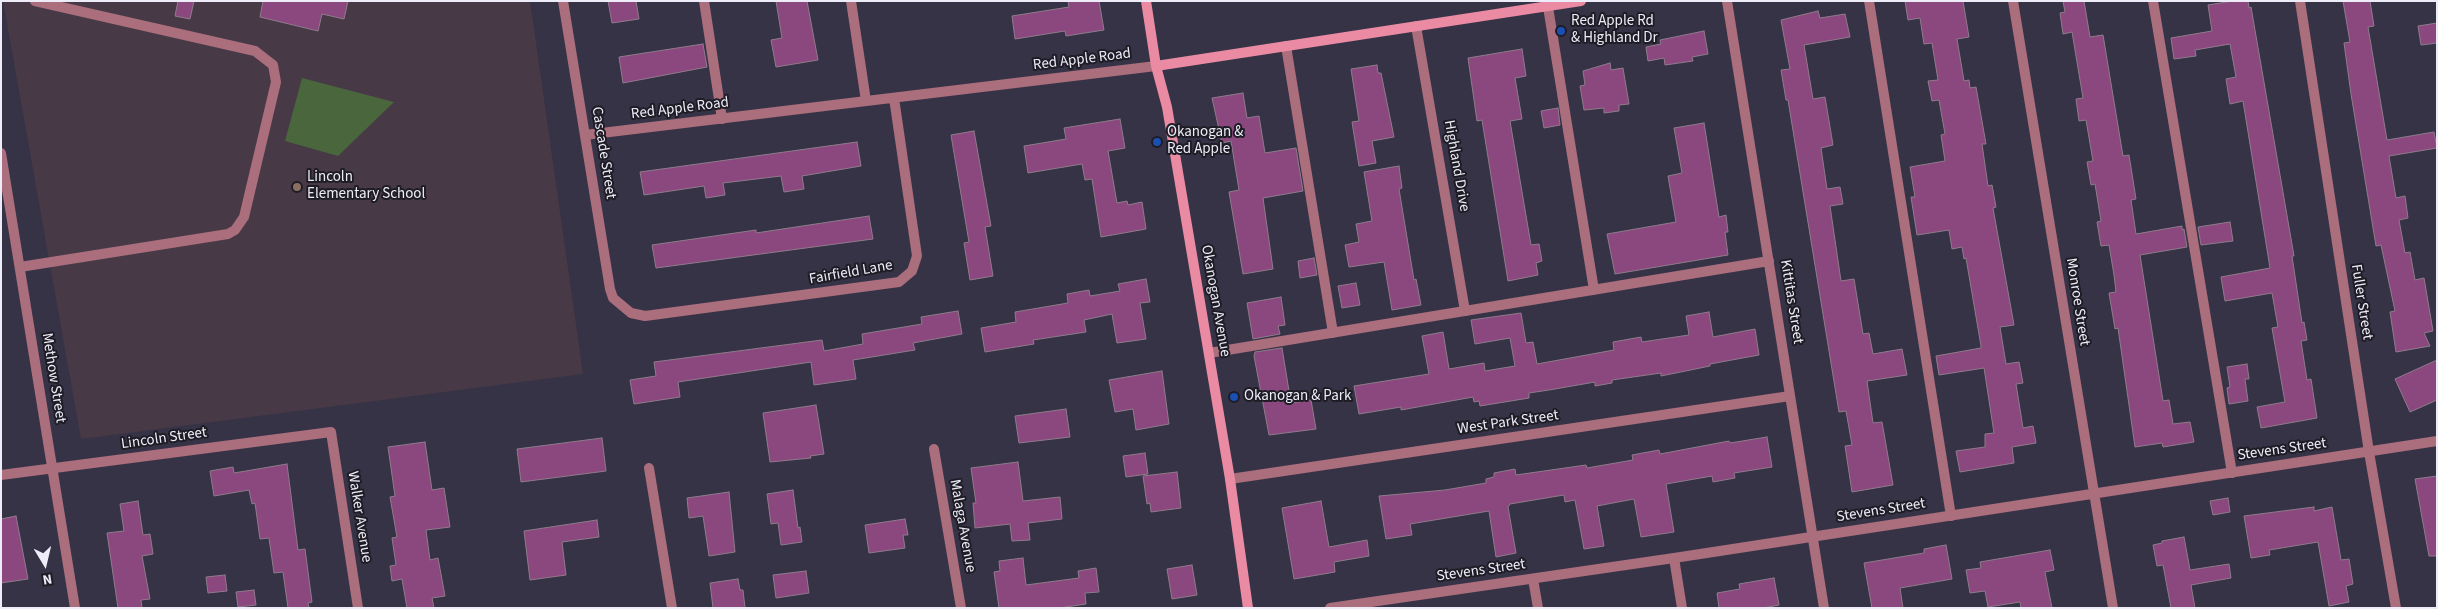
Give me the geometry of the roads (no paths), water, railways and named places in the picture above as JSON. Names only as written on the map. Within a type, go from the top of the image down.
[{"type":"street","points":[[20,267],[228,234],[235,230],[244,217],[276,82],[273,65],[255,51],[35,1]]},
{"type":"street","name":"Cascade Street","points":[[563,1],[610,289],[613,298],[620,305]]},
{"type":"street","points":[[704,1],[722,119]]},
{"type":"street","points":[[851,1],[866,101]]},
{"type":"street","name":"Okanogan Avenue","points":[[1146,1],[1156,66],[1167,107],[1209,353],[1230,479],[1248,608]]},
{"type":"street","name":"Red Apple Road","points":[[585,135],[1156,66],[1547,4],[1581,1]]},
{"type":"street","name":"Kittitas Street","points":[[1727,1],[1824,608]]},
{"type":"street","points":[[1869,1],[1951,516]]},
{"type":"street","name":"Monroe Street","points":[[2013,1],[2113,608]]},
{"type":"street","points":[[2153,1],[2232,473]]},
{"type":"street","name":"Fuller Street","points":[[2300,1],[2369,452],[2396,608]]},
{"type":"street","points":[[1547,4],[1594,290]]},
{"type":"street","name":"Highland Drive","points":[[1416,26],[1465,311]]},
{"type":"street","points":[[1286,46],[1334,333]]},
{"type":"street","name":"Fairfield Lane","points":[[620,305],[630,313],[645,316],[899,282],[912,271],[917,256],[894,98]]},
{"type":"street","name":"Methow Street","points":[[1,153],[5,194],[20,267],[75,608]]},
{"type":"street","points":[[1209,353],[1769,261]]},
{"type":"street","name":"West Park Street","points":[[1230,479],[1790,396]]},
{"type":"street","name":"Lincoln Street","points":[[1,476],[331,432]]},
{"type":"street","name":"Walker Avenue","points":[[331,432],[358,608]]},
{"type":"street","name":"Stevens Street","points":[[1330,608],[1393,603],[1533,579],[2437,441]]},
{"type":"street","name":"Malaga Avenue","points":[[934,449],[961,608]]},
{"type":"street","points":[[649,468],[672,608]]},
{"type":"street","points":[[1674,558],[1682,608]]},
{"type":"street","points":[[1533,579],[1538,608]]},
{"type":"place","name":"Red Apple Rd & Highland Dr","points":[[1561,31]]},
{"type":"place","name":"Okanogan & Red Apple","points":[[1157,142]]},
{"type":"place","name":"Lincoln Elementary School","points":[[297,187]]},
{"type":"place","name":"Okanogan & Park","points":[[1234,397]]}]
